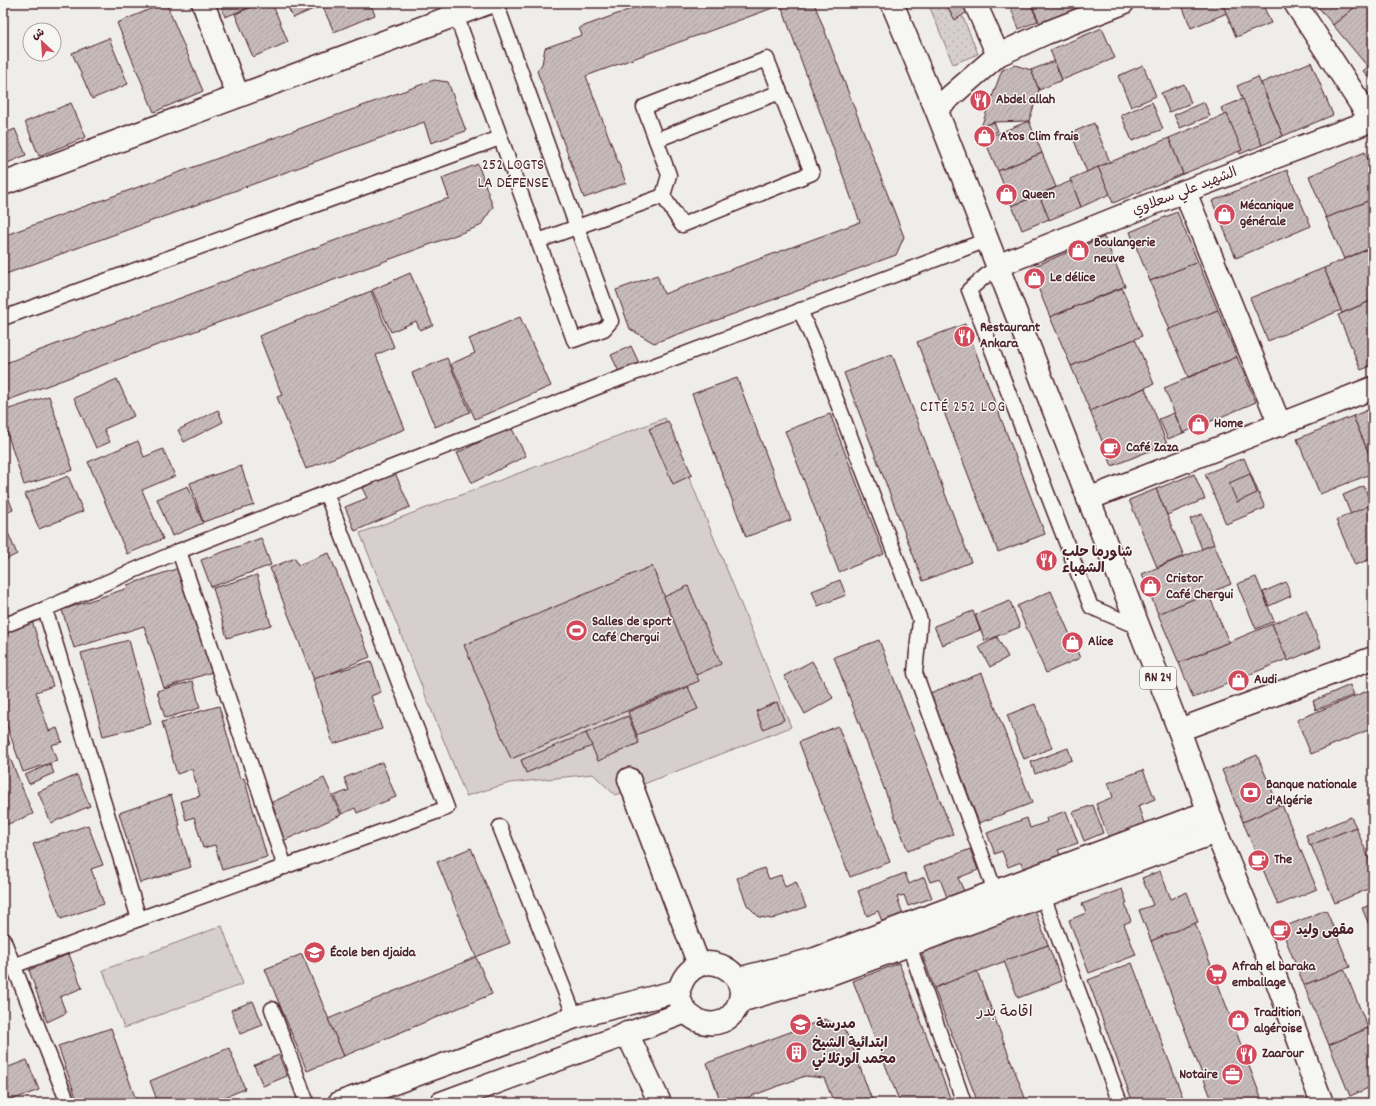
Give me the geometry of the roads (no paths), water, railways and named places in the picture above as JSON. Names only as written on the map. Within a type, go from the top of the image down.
[{"type":"main road","points":[[203,3],[238,96]]},
{"type":"main road","points":[[3,184],[488,3]]},
{"type":"main road","name":"RN 24","points":[[892,3],[998,266],[1179,730],[1212,822],[1271,965],[1322,1103]]},
{"type":"main road","points":[[975,3],[998,55]]},
{"type":"main road","points":[[936,109],[998,55],[1046,33],[1123,3]]},
{"type":"main road","points":[[1295,3],[1373,121]]},
{"type":"main road","name":"الشهيد علي سعلاوي","points":[[998,266],[1185,192],[1373,121]]},
{"type":"main road","points":[[1185,192],[1280,425]]},
{"type":"main road","points":[[1088,499],[1373,388]]},
{"type":"main road","points":[[1179,730],[1373,658]]},
{"type":"main road","points":[[629,778],[699,965]]},
{"type":"main road","points":[[737,979],[815,959],[995,892],[1212,822]]},
{"type":"main road","points":[[740,1001],[822,977],[1043,896],[1212,822]]},
{"type":"main road","points":[[717,963],[725,966],[737,979],[741,990],[740,1001],[733,1014],[721,1022],[711,1024],[702,1023],[686,1012],[681,1004],[678,991],[685,977],[691,970],[699,965],[717,963]]},
{"type":"main road","points":[[339,1103],[575,1017],[678,991]]},
{"type":"main road","points":[[441,1103],[686,1012]]},
{"type":"main road","points":[[627,1033],[660,1103]]},
{"type":"lane","points":[[456,15],[574,340],[604,329],[611,321],[496,3]]},
{"type":"lane","points":[[767,59],[812,173],[682,224],[663,196],[669,175],[644,107],[767,59]]},
{"type":"lane","points":[[656,140],[780,92]]},
{"type":"lane","points":[[3,318],[500,138]]},
{"type":"lane","points":[[538,241],[663,196]]},
{"type":"lane","points":[[3,626],[179,551],[326,493],[600,386],[987,240]]},
{"type":"lane","points":[[998,266],[969,290],[1091,607],[1138,627]]},
{"type":"lane","points":[[800,310],[817,350],[920,620],[915,673],[995,892]]},
{"type":"lane","points":[[13,966],[447,808],[326,493]]},
{"type":"lane","points":[[179,551],[285,867]]},
{"type":"lane","points":[[45,609],[139,919]]},
{"type":"lane","points":[[500,827],[575,1017]]},
{"type":"lane","points":[[1043,896],[1120,1103]]},
{"type":"lane","points":[[3,939],[68,1103]]},
{"type":"lane","points":[[909,945],[964,1103]]},
{"type":"lane","points":[[272,1009],[307,1103]]},
{"type":"place","name":"Abdel allah","points":[[981,100]]},
{"type":"place","name":"Atos Clim frais","points":[[985,137]]},
{"type":"place","name":"Queen","points":[[1006,195]]},
{"type":"place","name":"Mécanique générale","points":[[1224,214]]},
{"type":"place","name":"Boulangerie neuve","points":[[1079,251]]},
{"type":"place","name":"Le délice","points":[[1034,278]]},
{"type":"place","name":"Restaurant Ankara","points":[[965,336]]},
{"type":"place","name":"Home","points":[[1199,424]]},
{"type":"place","name":"Café Zaza","points":[[1110,448]]},
{"type":"place","name":"شاورما حلب الشهباء","points":[[1046,561]]},
{"type":"place","name":"Cristor Café Chergui","points":[[1151,587]]},
{"type":"place","name":"Salles de sport Café Chergui","points":[[576,630]]},
{"type":"place","name":"Alice","points":[[1073,642]]},
{"type":"place","name":"Audi","points":[[1238,680]]},
{"type":"place","name":"Banque nationale d'Algérie","points":[[1250,793]]},
{"type":"place","name":"The","points":[[1259,860]]},
{"type":"place","name":"مقهى وليد","points":[[1281,931]]},
{"type":"place","name":"École ben djaida","points":[[314,953]]},
{"type":"place","name":"Afrah el baraka emballage","points":[[1217,975]]},
{"type":"place","name":"Tradition algéroise","points":[[1238,1021]]},
{"type":"place","name":"مدرسة","points":[[801,1025]]},
{"type":"place","name":"ابتدائية الشيخ محمد الورثلاني","points":[[796,1052]]},
{"type":"place","name":"Zaarour","points":[[1246,1054]]},
{"type":"place","name":"Notaire","points":[[1233,1075]]},
{"type":"district","name":"252 LOGTS LA DÉFENSE","points":[[513,174]]},
{"type":"district","name":"CITÉ 252 LOG","points":[[963,408]]},
{"type":"district","name":"اقامة بدر","points":[[1005,1012]]}]
